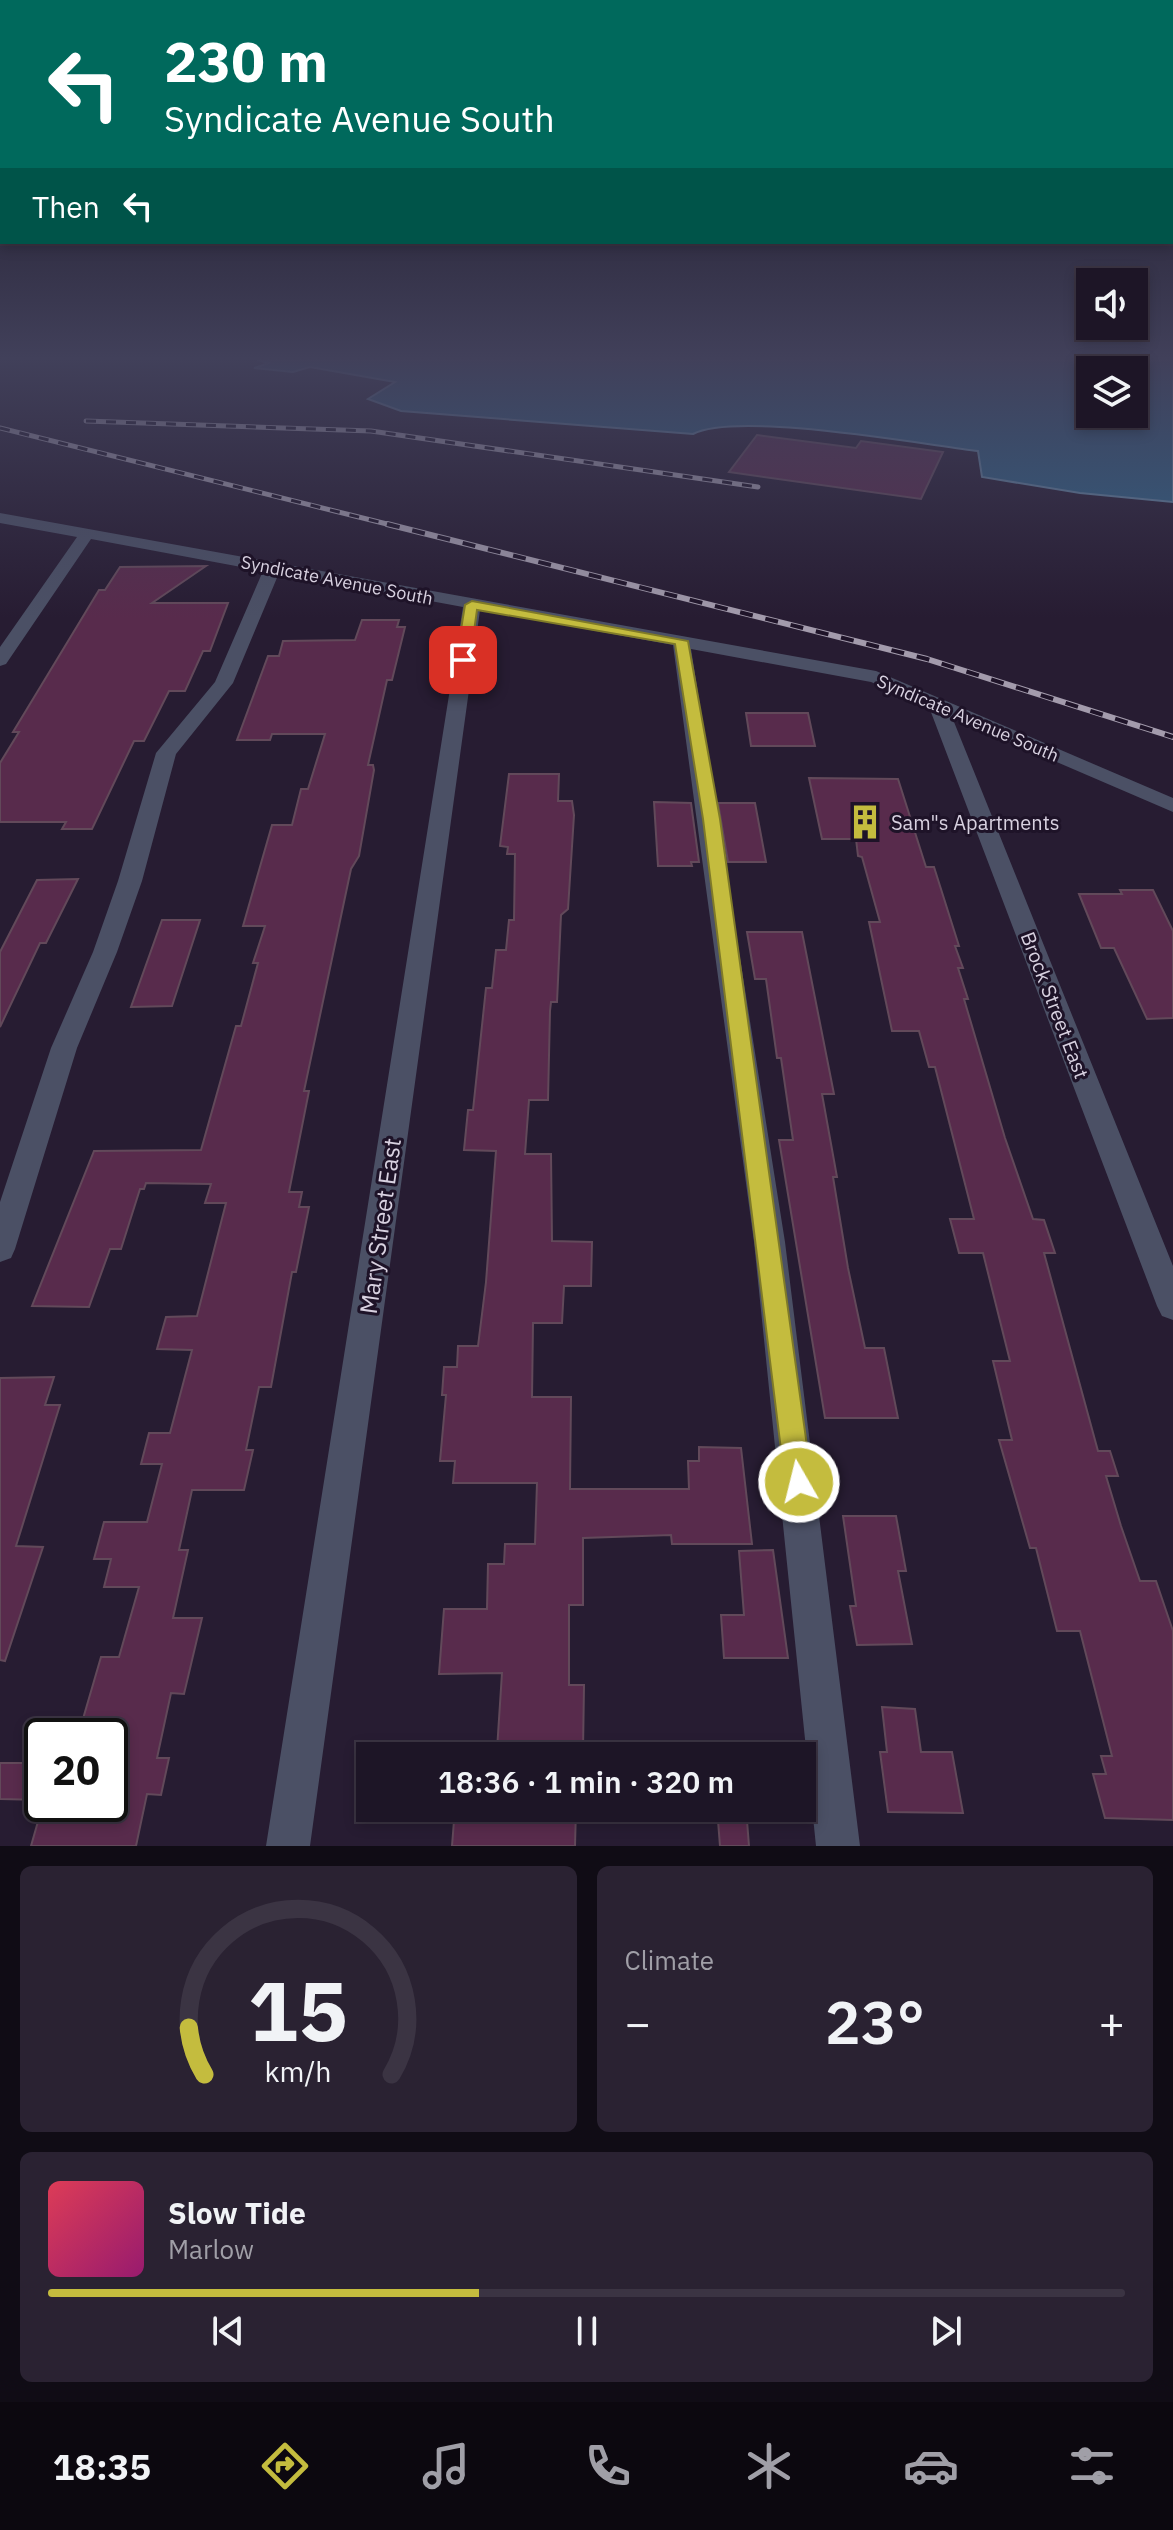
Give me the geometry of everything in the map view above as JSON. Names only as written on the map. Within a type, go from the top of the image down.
[{"type":"street","name":"Syndicate Avenue South","points":[[0,518],[876,677],[1173,806]]},
{"type":"street","points":[[0,660],[87,533]]},
{"type":"street","points":[[0,1249],[64,1048],[105,952],[130,881],[166,753],[224,683],[273,567]]},
{"type":"street","name":"Mary Street East","points":[[288,1846],[472,605]]},
{"type":"street","points":[[681,641],[711,819],[811,1574],[838,1846]]},
{"type":"street","name":"Brock Street East","points":[[937,703],[1173,1306]]},
{"type":"water","points":[[944,446],[1173,446],[1173,502],[1080,493],[982,477],[978,451]]},
{"type":"building","points":[[749,446],[899,446],[943,452],[921,499],[729,472]]},
{"type":"building","points":[[206,566],[152,603],[228,603],[210,651],[203,651],[185,691],[169,691],[144,741],[134,741],[92,829],[62,829],[66,822],[0,822],[0,763],[19,732],[13,732],[99,590],[105,590],[120,567]]},
{"type":"building","points":[[362,620],[399,620],[397,627],[405,627],[392,680],[387,680],[368,765],[373,765],[374,770],[359,856],[351,869],[304,1091],[309,1091],[289,1192],[302,1192],[299,1207],[309,1207],[296,1272],[292,1272],[271,1387],[259,1387],[246,1450],[253,1450],[244,1490],[192,1490],[179,1550],[188,1550],[173,1618],[202,1618],[184,1694],[171,1693],[157,1758],[169,1758],[161,1795],[147,1794],[136,1846],[31,1846],[38,1822],[128,1822],[128,1718],[83,1718],[101,1657],[119,1657],[139,1587],[104,1587],[111,1559],[94,1559],[104,1522],[147,1522],[162,1464],[141,1464],[149,1433],[170,1433],[192,1350],[157,1349],[166,1317],[197,1316],[226,1203],[205,1203],[211,1184],[146,1183],[144,1189],[140,1189],[121,1249],[110,1249],[89,1307],[32,1306],[94,1151],[201,1150],[236,1026],[241,1026],[258,963],[253,963],[265,926],[243,926],[272,825],[292,825],[301,789],[308,789],[325,734],[272,734],[270,740],[237,740],[268,656],[279,656],[283,641],[355,640]]},
{"type":"building","points":[[746,713],[808,713],[815,746],[751,746]]},
{"type":"building","points":[[509,774],[559,774],[558,801],[572,801],[574,815],[568,909],[561,915],[557,1002],[551,1002],[550,1011],[548,1100],[529,1100],[525,1154],[551,1154],[552,1241],[592,1242],[591,1286],[564,1286],[562,1323],[533,1323],[532,1397],[571,1397],[570,1489],[689,1489],[688,1461],[699,1461],[699,1447],[741,1448],[752,1544],[672,1544],[671,1535],[583,1538],[583,1605],[569,1605],[569,1685],[584,1685],[583,1742],[498,1742],[502,1673],[439,1674],[444,1609],[487,1609],[488,1564],[504,1564],[505,1544],[535,1544],[537,1483],[453,1483],[455,1461],[440,1461],[446,1395],[442,1395],[444,1367],[457,1367],[458,1346],[478,1346],[486,1282],[496,1151],[464,1150],[468,1110],[473,1110],[486,988],[492,988],[496,950],[506,950],[509,920],[514,920],[515,854],[507,854],[508,847],[500,846]]},
{"type":"building","points":[[809,778],[898,779],[926,867],[934,867],[959,946],[955,946],[963,968],[958,968],[968,999],[964,999],[1005,1138],[1033,1219],[1044,1220],[1055,1253],[1044,1253],[1098,1451],[1110,1451],[1118,1476],[1106,1476],[1121,1526],[1140,1581],[1156,1581],[1173,1631],[1173,1820],[1105,1818],[1093,1774],[1106,1774],[1101,1756],[1112,1756],[1080,1631],[1057,1631],[1036,1548],[1030,1548],[999,1440],[1012,1440],[993,1361],[1010,1361],[983,1253],[959,1253],[950,1219],[974,1219],[935,1067],[929,1067],[919,1031],[892,1031],[869,922],[880,922],[862,857],[858,856],[856,839],[822,839]]},
{"type":"building","points":[[654,802],[691,803],[699,862],[691,862],[692,866],[658,866]]},
{"type":"building","points":[[718,803],[755,803],[766,862],[728,862]]},
{"type":"building","points":[[78,879],[46,943],[40,943],[0,1027],[0,952],[37,880]]},
{"type":"building","points":[[1120,890],[1153,890],[1173,931],[1173,1018],[1147,1019],[1114,948],[1101,948],[1079,894],[1122,894]]},
{"type":"building","points":[[162,920],[200,920],[172,1006],[131,1007]]},
{"type":"building","points":[[747,932],[802,932],[834,1094],[822,1094],[837,1177],[833,1177],[848,1268],[865,1348],[884,1348],[898,1418],[825,1418],[779,1140],[793,1140],[781,1058],[777,1058],[766,979],[755,979]]},
{"type":"building","points":[[54,1377],[45,1405],[60,1405],[16,1546],[43,1547],[5,1661],[0,1660],[0,1378]]},
{"type":"building","points":[[843,1516],[896,1516],[906,1571],[898,1571],[912,1644],[857,1645],[850,1606],[856,1606]]},
{"type":"building","points":[[773,1550],[788,1658],[724,1658],[721,1615],[744,1615],[739,1551]]},
{"type":"building","points":[[882,1707],[915,1709],[921,1752],[952,1752],[963,1813],[888,1812],[880,1752],[887,1752]]},
{"type":"building","points":[[0,1763],[24,1763],[24,1800],[0,1799]]},
{"type":"building","points":[[454,1822],[576,1822],[575,1846],[452,1846]]},
{"type":"building","points":[[718,1822],[747,1822],[749,1846],[720,1846]]},
{"type":"railway","points":[[73,446],[395,526]]},
{"type":"railway","points":[[476,446],[758,487]]},
{"type":"railway","points":[[387,524],[395,526]]},
{"type":"railway","points":[[395,526],[927,659],[1173,737]]},
{"type":"place","name":"Sam\"s Apartments","points":[[865,822]]},
{"type":"route","points":[[463,660],[472,605],[681,641],[711,819],[799,1482]]}]
